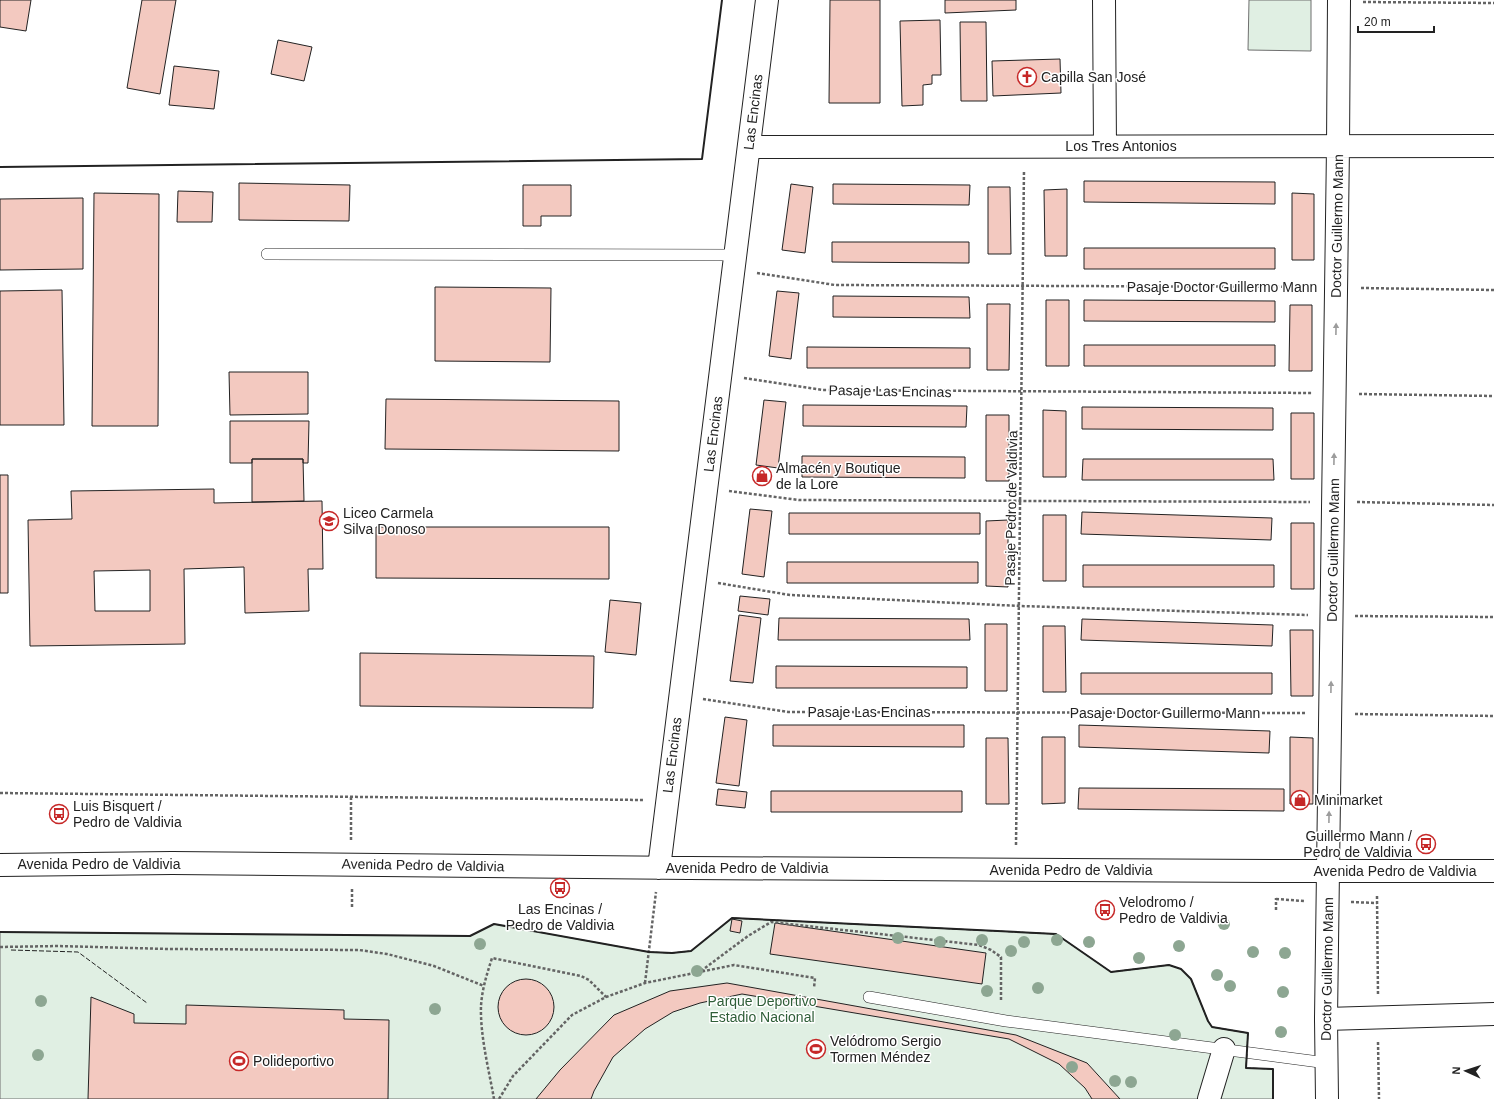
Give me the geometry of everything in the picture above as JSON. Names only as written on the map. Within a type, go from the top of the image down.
[{"type":"street","name":"Las Encinas","points":[[659,868],[767,0]]},
{"type":"street","points":[[1104,0],[1105,146]]},
{"type":"street","name":"Doctor Guillermo Mann","points":[[1327,1099],[1326,1019],[1328,870],[1325,393],[1336,287],[1339,0]]},
{"type":"street","name":"Los Tres Antonios","points":[[749,147],[1494,146]]},
{"type":"street","name":"Avenida Pedro de Valdivia","points":[[0,864],[172,863],[659,868],[1494,871]]},
{"type":"street","points":[[1326,1019],[1378,1016],[1494,1014]]},
{"type":"street","points":[[1209,1099],[1224,1049]]},
{"type":"lane","points":[[267,254],[735,255]]},
{"type":"lane","points":[[869,997],[1006,1021],[1327,1063]]},
{"type":"path","points":[[1366,2],[1494,3]]},
{"type":"path","name":"Pasaje Pedro de Valdivia","points":[[1016,870],[1024,146]]},
{"type":"path","points":[[769,275],[835,285],[1023,286]]},
{"type":"path","name":"Pasaje Doctor Guillermo Mann","points":[[1023,286],[1336,287],[1494,290]]},
{"type":"path","name":"Pasaje Las Encinas","points":[[759,380],[823,390],[1022,392]]},
{"type":"path","points":[[1022,392],[1325,393],[1494,396]]},
{"type":"path","points":[[743,493],[799,500],[1311,502]]},
{"type":"path","points":[[1362,502],[1494,505]]},
{"type":"path","points":[[734,585],[790,595],[1020,606],[1310,615]]},
{"type":"path","points":[[1356,616],[1494,617]]},
{"type":"path","name":"Pasaje Las Encinas","points":[[720,702],[788,712],[1018,713]]},
{"type":"path","name":"Pasaje Doctor Guillermo Mann","points":[[1018,713],[1312,714]]},
{"type":"path","points":[[1355,714],[1494,716]]},
{"type":"path","points":[[0,793],[667,800]]},
{"type":"path","points":[[645,983],[659,868]]},
{"type":"path","points":[[1376,870],[1379,1099]]},
{"type":"path","points":[[697,974],[748,936],[771,922],[979,945],[991,950],[1001,957],[1001,1001],[1006,1021]]},
{"type":"path","points":[[0,947],[58,946],[176,949],[359,950],[387,954],[434,966],[484,986]]},
{"type":"path","points":[[494,1099],[483,1035],[481,1007],[484,986],[492,958],[581,976],[589,980],[606,996]]},
{"type":"path","points":[[499,1099],[513,1076],[572,1015],[606,996],[645,983],[697,974],[734,965],[815,978],[814,988]]},
{"type":"green space","points":[[1249,0],[1311,0],[1311,51],[1248,50]]},
{"type":"green space","name":"Parque Deportivo Estadio Nacional","points":[[732,918],[1056,934],[1111,972],[1169,965],[1181,969],[1191,979],[1208,1021],[1212,1027],[1248,1033],[1246,1068],[1273,1069],[1273,1099],[0,1099],[0,932],[470,936],[494,924],[649,952],[672,953],[691,951]]},
{"type":"building","points":[[0,0],[31,0],[26,31],[0,27]]},
{"type":"building","points":[[142,0],[176,0],[160,94],[127,88]]},
{"type":"building","points":[[830,0],[880,0],[880,103],[829,103]]},
{"type":"building","points":[[945,0],[1016,0],[1016,10],[945,13]]},
{"type":"building","points":[[940,20],[941,75],[932,75],[932,84],[923,85],[923,105],[902,106],[900,21]]},
{"type":"building","points":[[960,22],[986,22],[987,101],[961,101]]},
{"type":"building","points":[[278,40],[312,47],[304,81],[271,74]]},
{"type":"building","name":"Capilla San José","points":[[1060,59],[1061,93],[993,96],[992,61]]},
{"type":"building","points":[[174,66],[219,71],[214,109],[169,105]]},
{"type":"building","points":[[1084,181],[1275,182],[1275,204],[1084,202]]},
{"type":"building","points":[[239,183],[350,185],[349,221],[239,220]]},
{"type":"building","points":[[791,184],[813,187],[805,253],[782,250]]},
{"type":"building","points":[[833,184],[970,185],[969,205],[833,204]]},
{"type":"building","points":[[523,185],[571,185],[571,216],[541,216],[541,226],[523,226]]},
{"type":"building","points":[[988,187],[1010,187],[1011,254],[988,254]]},
{"type":"building","points":[[1067,189],[1067,256],[1045,256],[1044,190]]},
{"type":"building","points":[[178,191],[213,192],[212,222],[177,222]]},
{"type":"building","points":[[94,193],[159,194],[158,426],[92,426]]},
{"type":"building","points":[[1292,193],[1314,194],[1314,260],[1292,260]]},
{"type":"building","points":[[83,198],[83,269],[0,270],[0,199]]},
{"type":"building","points":[[832,242],[969,242],[969,263],[832,262]]},
{"type":"building","points":[[1084,248],[1275,248],[1275,269],[1084,269]]},
{"type":"building","points":[[435,287],[551,288],[550,362],[435,361]]},
{"type":"building","points":[[62,290],[64,425],[0,425],[0,291]]},
{"type":"building","points":[[777,291],[799,293],[791,359],[769,356]]},
{"type":"building","points":[[833,296],[969,297],[970,318],[833,317]]},
{"type":"building","points":[[1046,300],[1069,300],[1069,366],[1046,366]]},
{"type":"building","points":[[1084,300],[1275,301],[1275,322],[1084,321]]},
{"type":"building","points":[[987,304],[1010,304],[1009,370],[987,370]]},
{"type":"building","points":[[1290,305],[1312,305],[1312,371],[1289,371]]},
{"type":"building","points":[[1084,345],[1275,345],[1275,366],[1084,366]]},
{"type":"building","points":[[807,347],[970,348],[970,368],[807,368]]},
{"type":"building","points":[[229,372],[308,372],[308,414],[230,415]]},
{"type":"building","points":[[386,399],[619,401],[619,451],[385,449]]},
{"type":"building","points":[[764,400],[786,402],[778,468],[756,465]]},
{"type":"building","points":[[803,405],[967,406],[966,427],[803,426]]},
{"type":"building","points":[[1082,407],[1273,408],[1273,430],[1082,429]]},
{"type":"building","points":[[1043,410],[1066,411],[1066,477],[1043,477]]},
{"type":"building","points":[[1291,413],[1314,413],[1314,479],[1291,479]]},
{"type":"building","points":[[986,415],[1009,415],[1009,481],[986,481]]},
{"type":"building","points":[[230,421],[309,421],[308,463],[303,463],[303,459],[252,459],[252,463],[230,463]]},
{"type":"building","points":[[802,456],[965,457],[965,478],[802,477]]},
{"type":"building","points":[[252,459],[303,459],[304,501],[252,502]]},
{"type":"building","points":[[1083,459],[1273,459],[1274,480],[1082,480]]},
{"type":"building","points":[[0,475],[8,475],[8,593],[0,593]]},
{"type":"building","points":[[214,489],[214,503],[322,501],[323,569],[308,569],[309,611],[245,613],[244,567],[184,569],[185,644],[30,646],[28,520],[72,519],[71,491]],"holes":[[[150,570],[150,611],[95,611],[94,571]]]},
{"type":"building","points":[[750,509],[772,511],[764,577],[742,574]]},
{"type":"building","points":[[1082,512],[1272,518],[1271,540],[1081,534]]},
{"type":"building","points":[[789,513],[980,513],[980,534],[789,534]]},
{"type":"building","points":[[1043,515],[1066,515],[1066,581],[1043,581]]},
{"type":"building","points":[[1008,520],[1008,587],[986,586],[986,521]]},
{"type":"building","points":[[1291,523],[1314,523],[1314,589],[1291,589]]},
{"type":"building","points":[[376,527],[609,527],[609,579],[376,578]]},
{"type":"building","points":[[787,562],[978,562],[978,583],[787,583]]},
{"type":"building","points":[[1083,565],[1274,565],[1274,587],[1083,587]]},
{"type":"building","points":[[740,596],[770,599],[768,615],[738,611]]},
{"type":"building","points":[[610,600],[641,603],[636,655],[605,652]]},
{"type":"building","points":[[739,615],[761,618],[753,683],[730,681]]},
{"type":"building","points":[[779,618],[969,619],[970,640],[778,640]]},
{"type":"building","points":[[1082,619],[1273,625],[1272,646],[1081,640]]},
{"type":"building","points":[[985,624],[1007,624],[1007,691],[985,691]]},
{"type":"building","points":[[1043,626],[1065,626],[1066,692],[1043,692]]},
{"type":"building","points":[[1290,630],[1313,630],[1313,696],[1291,696]]},
{"type":"building","points":[[360,653],[594,656],[593,708],[360,706]]},
{"type":"building","points":[[776,666],[967,667],[967,688],[776,688]]},
{"type":"building","points":[[1081,673],[1272,673],[1272,694],[1081,694]]},
{"type":"building","points":[[725,717],[747,720],[739,786],[716,783]]},
{"type":"building","points":[[773,725],[964,725],[964,747],[773,746]]},
{"type":"building","points":[[1079,725],[1270,731],[1269,753],[1079,747]]},
{"type":"building","points":[[1042,737],[1065,737],[1065,803],[1042,804]]},
{"type":"building","points":[[1290,737],[1313,738],[1313,804],[1290,804]]},
{"type":"building","points":[[986,738],[1008,738],[1009,804],[986,804]]},
{"type":"building","points":[[1079,788],[1284,789],[1284,811],[1078,809]]},
{"type":"building","points":[[718,789],[747,792],[745,808],[716,805]]},
{"type":"building","points":[[771,791],[962,791],[962,812],[771,812]]},
{"type":"building","points":[[732,919],[742,921],[740,933],[730,931]]},
{"type":"building","points":[[775,923],[986,953],[982,984],[770,954]]},
{"type":"building","points":[[520,979],[532,979],[542,983],[550,991],[554,1001],[554,1013],[550,1023],[542,1031],[532,1035],[520,1035],[510,1031],[502,1023],[498,1013],[498,1001],[502,991],[510,983]]},
{"type":"building","points":[[727,983],[1016,1035],[1087,1063],[1120,1099],[1092,1099],[1085,1088],[1059,1064],[1009,1039],[742,994],[700,1003],[673,1012],[645,1029],[613,1057],[591,1099],[536,1099],[560,1070],[614,1015],[670,991]]},
{"type":"building","name":"Polideportivo","points":[[91,997],[134,1014],[134,1023],[186,1024],[186,1005],[344,1010],[344,1019],[389,1020],[388,1099],[88,1099]]},
{"type":"fence","points":[[649,952],[672,953],[691,951],[732,918],[1056,934],[1111,972],[1169,965],[1181,969],[1191,979],[1208,1021],[1212,1027],[1248,1033],[1247,1048]]},
{"type":"fence","points":[[11,950],[78,952],[147,1003]]},
{"type":"fence","points":[[1247,1054],[1246,1068],[1273,1069],[1273,1099]]},
{"type":"wall","points":[[0,167],[702,159],[722,0]]},
{"type":"wall","points":[[0,932],[470,936],[494,924],[649,952],[672,953],[691,951],[732,918],[1056,934],[1111,972],[1169,965],[1181,969],[1191,979],[1208,1021],[1212,1027],[1248,1033],[1246,1068],[1273,1069],[1273,1099]]},
{"type":"place","name":"Capilla San José","points":[[1027,77]]},
{"type":"place","name":"Almacén y Boutique de la Lore","points":[[762,476]]},
{"type":"place","name":"Liceo Carmela Silva Donoso","points":[[329,521]]},
{"type":"place","name":"Minimarket","points":[[1300,800]]},
{"type":"place","name":"Luis Bisquert / Pedro de Valdivia","points":[[59,814]]},
{"type":"place","name":"Guillermo Mann / Pedro de Valdivia","points":[[1426,844]]},
{"type":"place","name":"Las Encinas / Pedro de Valdivia","points":[[560,888]]},
{"type":"place","name":"Velodromo / Pedro de Valdivia","points":[[1105,910]]},
{"type":"place","name":"Velódromo Sergio Tormen Méndez","points":[[816,1049]]},
{"type":"place","name":"Polideportivo","points":[[239,1061]]}]
